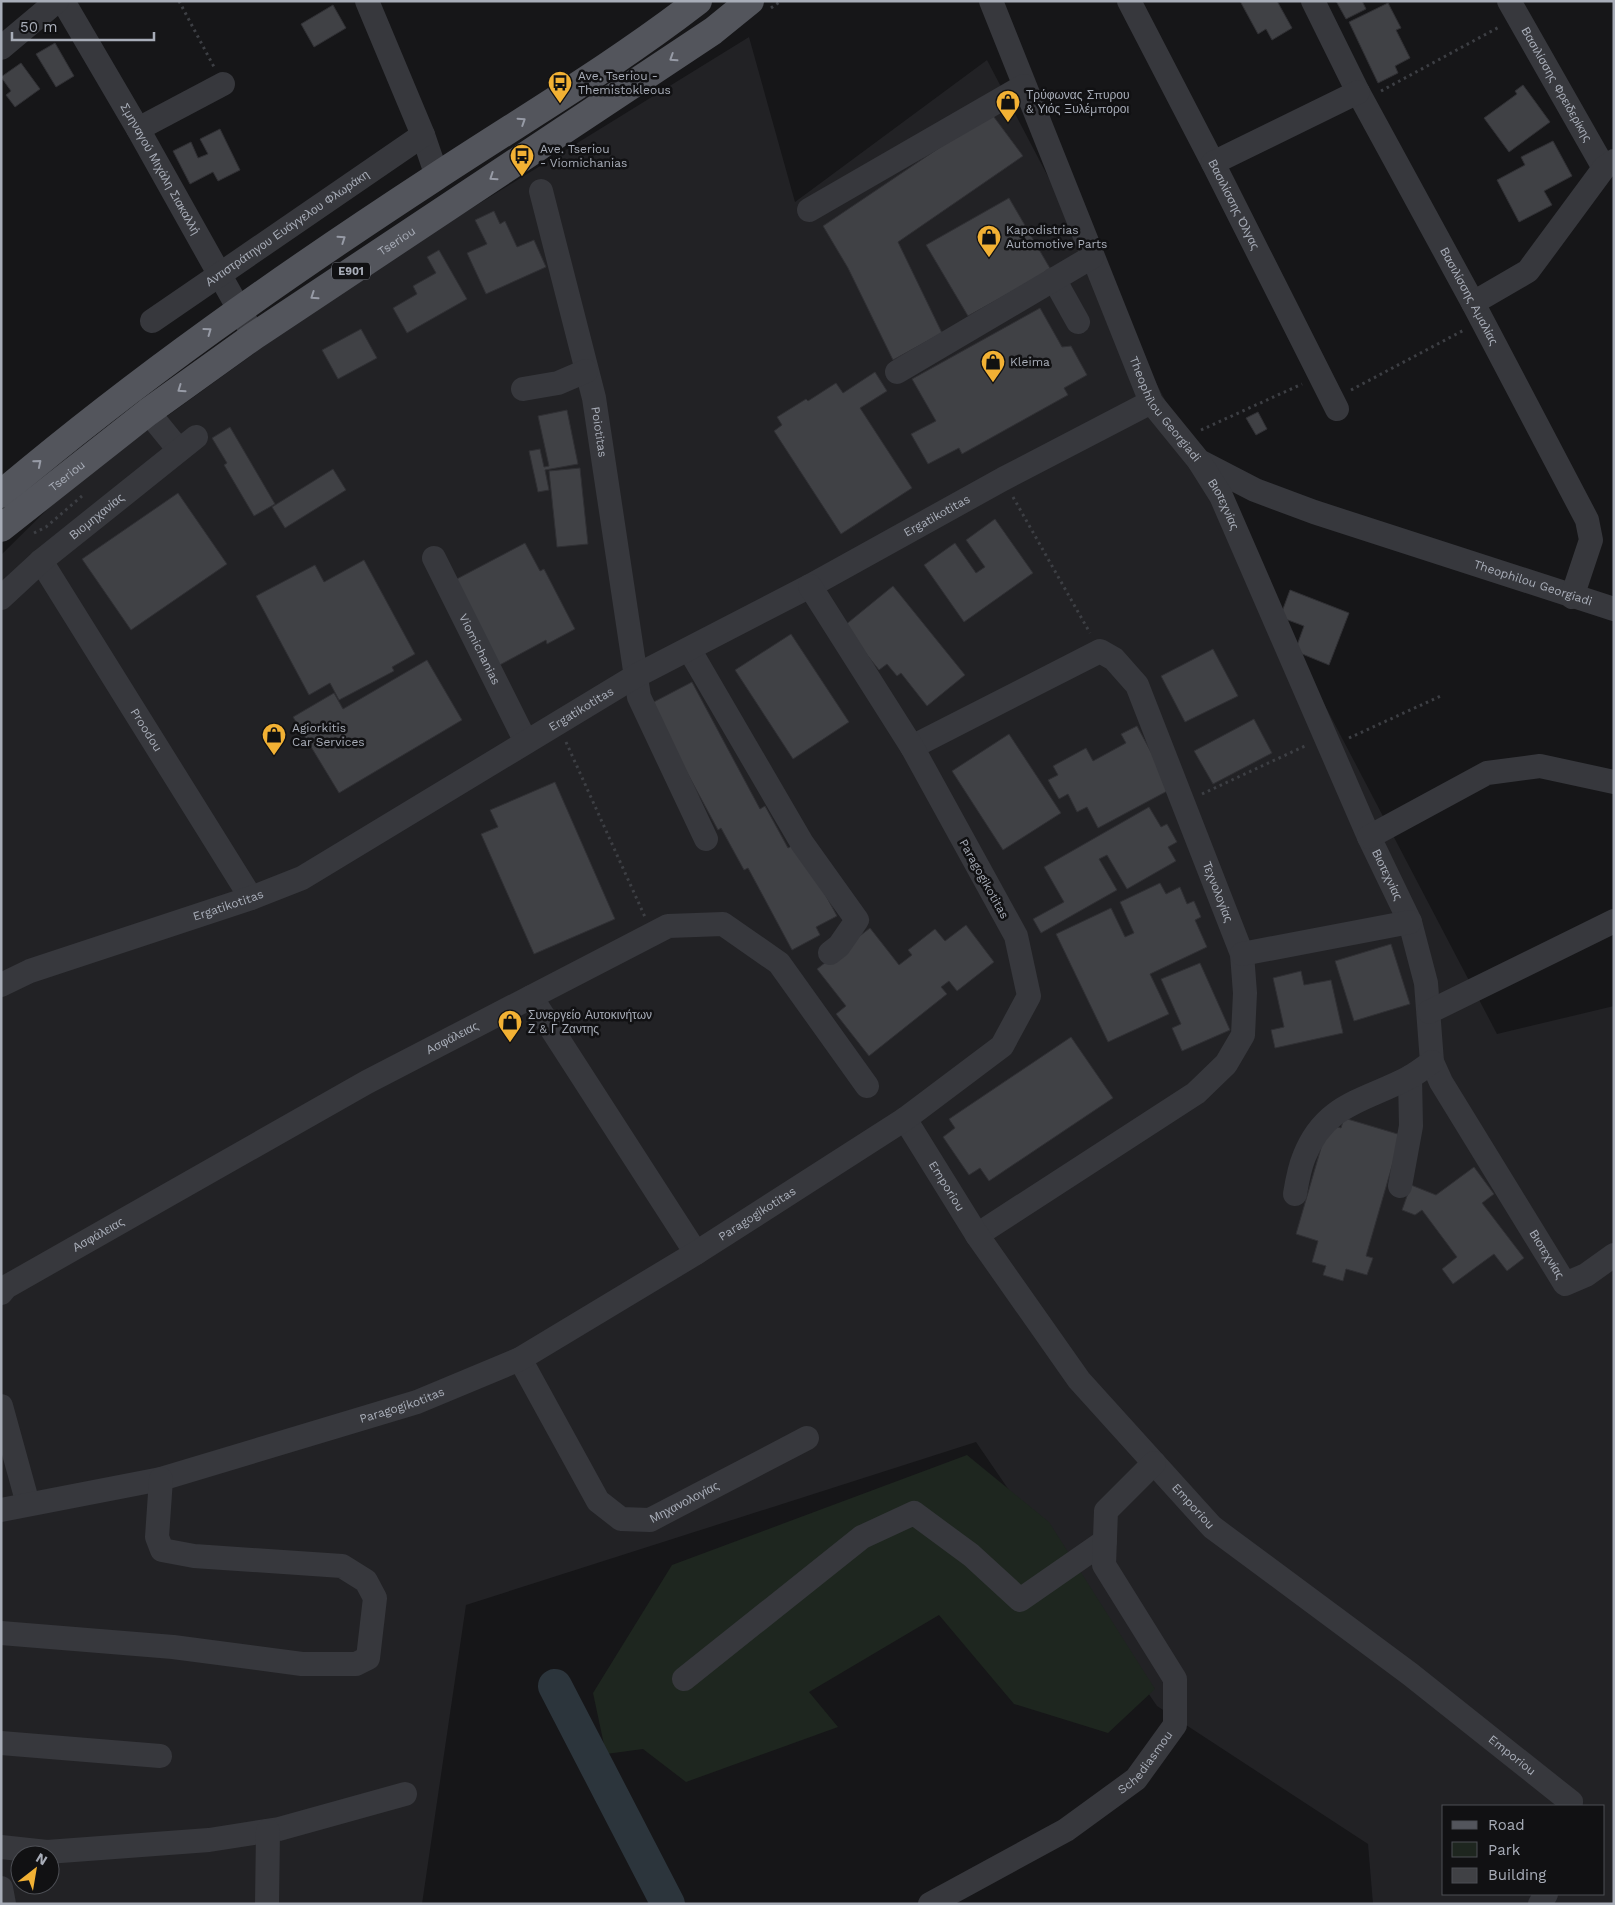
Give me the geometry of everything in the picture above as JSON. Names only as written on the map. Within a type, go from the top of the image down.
[{"type":"main road","name":"Tseriou","points":[[1,528],[148,412],[254,336],[713,31],[750,1]]},
{"type":"main road","name":"E901","points":[[1,494],[131,388],[238,309],[436,176],[682,6]]},
{"type":"street","points":[[1,48],[57,1]]},
{"type":"street","name":"Σμηναγού Μιχάλη Σιακαλλή","points":[[63,1],[138,129],[254,336]]},
{"type":"street","points":[[367,1],[423,135],[436,176]]},
{"type":"street","name":"Theophilou Georgiadi","points":[[990,1],[1151,402],[1199,461],[1255,490],[1314,512],[1572,597],[1614,609]]},
{"type":"street","name":"Βασιλίσσης Όλγας","points":[[1129,1],[1335,404]]},
{"type":"street","name":"Βασιλίσσης Αμαλίας","points":[[1313,1],[1361,96],[1586,520],[1592,540],[1572,597]]},
{"type":"street","name":"Βασιλίσσης Φρειδερίκης","points":[[1513,9],[1609,165]]},
{"type":"street","points":[[138,129],[223,84]]},
{"type":"street","points":[[809,210],[1024,86]]},
{"type":"street","points":[[1213,163],[1361,96]]},
{"type":"street","name":"Αντιστράτηγου Ευάγγελου Φλωράκη","points":[[152,321],[423,135]]},
{"type":"street","points":[[1477,312],[1528,271],[1609,165]]},
{"type":"street","name":"Poiotitas","points":[[542,191],[594,398],[634,677],[639,697],[706,839]]},
{"type":"street","points":[[897,372],[1092,257]]},
{"type":"street","points":[[1054,279],[1078,322]]},
{"type":"street","points":[[523,389],[558,383],[586,371]]},
{"type":"street","name":"Ergatikotitas","points":[[1,985],[30,970],[251,898],[302,878],[634,677],[810,586],[1003,479],[1151,402]]},
{"type":"street","name":"Βιομηχανίας","points":[[1,598],[41,561],[187,444],[148,412]]},
{"type":"street","name":"Βιοτεχνίας","points":[[1199,461],[1221,496],[1369,837],[1410,922],[1426,983],[1432,1062],[1450,1100],[1565,1284],[1586,1275],[1614,1255]]},
{"type":"street","name":"Viomichanias","points":[[434,558],[526,742]]},
{"type":"street","name":"Proodou","points":[[41,561],[251,898]]},
{"type":"street","name":"Paragogikotitas","points":[[1,1510],[161,1479],[417,1402],[520,1359],[696,1253],[905,1119],[1002,1046],[1029,996],[1016,936],[912,747],[810,586]]},
{"type":"street","points":[[689,649],[802,843],[857,920],[840,946],[830,953]]},
{"type":"street","points":[[912,747],[1100,651]]},
{"type":"street","name":"Τεχνολογίας","points":[[977,1235],[1196,1093],[1226,1064],[1243,1035],[1245,993],[1242,954],[1138,685],[1114,659],[1100,651]]},
{"type":"street","points":[[1369,837],[1487,774],[1540,766],[1614,782]]},
{"type":"street","points":[[1429,1012],[1614,921]]},
{"type":"street","points":[[1242,954],[1410,922]]},
{"type":"street","name":"Ασφάλειας","points":[[1,1293],[6,1286],[367,1082],[668,926],[723,924],[779,963],[868,1086]]},
{"type":"street","points":[[531,997],[696,1253]]},
{"type":"street","points":[[1295,1194],[1303,1159],[1309,1144],[1328,1121],[1353,1101],[1410,1077],[1432,1062]]},
{"type":"street","points":[[1400,1186],[1412,1126],[1410,1077]]},
{"type":"street","name":"Emporiou","points":[[905,1119],[977,1235],[1079,1380],[1212,1527],[1410,1674],[1571,1802],[1570,1805]]},
{"type":"street","name":"Μηχανολογίας","points":[[520,1359],[598,1501],[621,1519],[650,1520],[807,1438]]},
{"type":"street","points":[[1,1406],[28,1504]]},
{"type":"street","name":"Schediasmou","points":[[930,1904],[1066,1830],[1136,1779],[1175,1725],[1175,1679],[1104,1565],[1106,1511],[1154,1463]]},
{"type":"street","points":[[1,1633],[173,1647],[302,1664],[356,1664],[368,1658],[375,1598],[366,1581],[342,1566],[194,1556],[162,1550],[157,1538],[161,1479]]},
{"type":"street","points":[[684,1679],[862,1537],[914,1513],[972,1555],[1020,1600],[1105,1541]]},
{"type":"street","points":[[1,1743],[160,1756]]},
{"type":"street","points":[[1,1847],[47,1852],[208,1840],[268,1831],[405,1794]]},
{"type":"street","points":[[267,1904],[268,1831]]},
{"type":"street","points":[[1,1888],[4,1904]]},
{"type":"path","points":[[179,1],[223,84]]},
{"type":"path","points":[[1361,96],[1513,9]]},
{"type":"path","points":[[1335,404],[1477,312]]},
{"type":"path","points":[[1180,440],[1320,375]]},
{"type":"path","points":[[1003,479],[1100,651]]},
{"type":"path","points":[[1183,803],[1328,741],[1443,695]]},
{"type":"path","points":[[558,723],[652,934]]},
{"type":"shaded area","points":[[749,37],[795,202],[987,60],[1497,1034],[1614,1006],[1614,1904],[1373,1904],[1368,1844],[1157,1706],[976,1442],[466,1605],[422,1904],[1,1904],[1,555],[73,484],[357,279]]},
{"type":"green space","points":[[967,1455],[1049,1522],[1155,1689],[1108,1733],[1014,1704],[939,1615],[809,1692],[838,1727],[686,1782],[643,1749],[606,1754],[593,1693],[672,1565]]},
{"type":"building","points":[[1240,1],[1277,1],[1292,28],[1272,40],[1266,29],[1258,34]]},
{"type":"building","points":[[1336,1],[1362,1],[1366,9],[1346,19]]},
{"type":"building","points":[[1388,3],[1401,28],[1396,30],[1410,58],[1395,66],[1398,73],[1378,83],[1349,22]]},
{"type":"building","points":[[333,5],[346,28],[314,47],[301,24]]},
{"type":"building","points":[[55,43],[74,76],[56,87],[36,54]]},
{"type":"building","points":[[21,63],[40,89],[15,107],[6,95],[11,91],[1,77]]},
{"type":"building","points":[[1523,85],[1550,122],[1509,152],[1484,118],[1517,94],[1515,91]]},
{"type":"building","points":[[991,113],[1023,156],[898,242],[942,333],[893,360],[848,268],[823,226]]},
{"type":"building","points":[[220,129],[240,170],[218,181],[213,172],[190,184],[173,151],[191,142],[198,158],[208,154],[200,139]]},
{"type":"building","points":[[1553,141],[1572,176],[1544,191],[1552,205],[1519,222],[1497,180],[1525,165],[1521,157]]},
{"type":"building","name":"Kapodistrias Automotive Parts","points":[[1009,198],[1051,270],[968,316],[926,245]]},
{"type":"building","points":[[494,211],[500,224],[505,221],[517,247],[534,240],[546,267],[486,294],[467,253],[487,244],[475,220]]},
{"type":"building","points":[[439,250],[467,299],[407,333],[393,308],[417,294],[413,286],[436,273],[427,257]]},
{"type":"building","name":"Kleima","points":[[1040,308],[1062,347],[1071,346],[1087,375],[1064,388],[1068,395],[962,454],[959,448],[928,464],[911,434],[936,421],[912,379]]},
{"type":"building","points":[[361,329],[377,358],[338,379],[322,350]]},
{"type":"building","points":[[875,372],[887,391],[860,408],[912,488],[841,534],[774,431],[782,425],[777,417],[806,399],[808,401],[836,383],[843,393]]},
{"type":"building","points":[[567,410],[578,464],[545,470],[549,490],[538,492],[529,451],[540,449],[544,467],[549,466],[538,416]]},
{"type":"building","points":[[1258,412],[1267,429],[1256,435],[1246,418]]},
{"type":"building","points":[[230,427],[275,504],[254,516],[224,465],[227,463],[212,438]]},
{"type":"building","points":[[580,468],[588,544],[557,547],[549,471]]},
{"type":"building","points":[[333,469],[346,490],[285,528],[272,507]]},
{"type":"building","points":[[178,493],[227,564],[131,630],[82,559]]},
{"type":"building","points":[[995,519],[1033,573],[964,622],[924,565],[955,543],[976,573],[985,567],[966,540]]},
{"type":"building","points":[[525,543],[540,571],[544,569],[575,629],[547,644],[546,640],[496,667],[451,582]]},
{"type":"building","points":[[364,560],[415,654],[392,667],[394,671],[339,700],[330,683],[309,695],[256,596],[315,565],[324,582]]},
{"type":"building","points":[[893,586],[965,675],[927,706],[901,673],[897,676],[887,664],[879,670],[844,626]]},
{"type":"building","points":[[1290,590],[1349,613],[1329,665],[1295,651],[1304,626],[1280,617]]},
{"type":"building","points":[[791,634],[849,722],[793,759],[735,670]]},
{"type":"building","points":[[1213,649],[1238,696],[1185,722],[1161,676]]},
{"type":"building","points":[[427,660],[462,720],[339,793],[293,717],[334,693],[343,709]]},
{"type":"building","points":[[692,682],[760,809],[765,806],[788,848],[797,843],[837,916],[816,927],[820,935],[792,950],[748,868],[744,870],[721,828],[718,830],[650,704]]},
{"type":"building","points":[[1254,719],[1272,753],[1213,784],[1194,751]]},
{"type":"building","points":[[1137,726],[1171,789],[1098,828],[1087,807],[1077,812],[1068,794],[1059,799],[1048,780],[1058,775],[1053,766],[1086,748],[1093,761],[1126,743],[1121,734]]},
{"type":"building","points":[[1009,734],[1061,813],[1003,850],[952,771]]},
{"type":"building","points":[[555,782],[615,919],[534,954],[481,834],[498,827],[490,810]]},
{"type":"building","points":[[1149,807],[1161,827],[1167,824],[1177,842],[1168,847],[1176,861],[1127,889],[1107,855],[1099,859],[1117,890],[1041,933],[1033,919],[1064,902],[1044,867]]},
{"type":"building","points":[[1160,883],[1166,894],[1180,887],[1187,904],[1194,901],[1201,917],[1195,920],[1207,947],[1150,974],[1169,1014],[1108,1042],[1056,934],[1111,908],[1125,937],[1134,933],[1120,902]]},
{"type":"building","points":[[966,925],[994,962],[957,991],[949,981],[941,987],[947,994],[869,1056],[836,1014],[846,1006],[817,969],[870,928],[899,965],[912,955],[908,950],[935,929],[945,941]]},
{"type":"building","points":[[1391,944],[1410,1004],[1354,1021],[1335,961]]},
{"type":"building","points":[[1200,963],[1230,1030],[1182,1051],[1172,1028],[1181,1024],[1161,979]]},
{"type":"building","points":[[1301,971],[1304,985],[1331,980],[1343,1033],[1275,1048],[1271,1030],[1284,1027],[1273,978]]},
{"type":"building","points":[[1071,1037],[1113,1098],[989,1181],[980,1168],[969,1175],[943,1137],[955,1128],[949,1119]]},
{"type":"building","points":[[1344,1118],[1401,1135],[1366,1256],[1373,1258],[1367,1275],[1346,1269],[1343,1281],[1323,1275],[1326,1266],[1312,1262],[1318,1241],[1296,1234],[1328,1124],[1341,1128]]},
{"type":"building","points":[[1474,1167],[1494,1194],[1482,1203],[1524,1258],[1507,1271],[1494,1254],[1453,1284],[1442,1269],[1457,1257],[1422,1210],[1415,1215],[1402,1210],[1411,1185],[1436,1195]]},
{"type":"waterway","points":[[555,1686],[668,1904]]},
{"type":"place","name":"Ave. Tseriou - Themistokleous","points":[[560,104]]},
{"type":"place","name":"Τρύφωνας Σπυρου & Υιός Ξυλέμποροι","points":[[1008,123]]},
{"type":"place","name":"Ave. Tseriou - Viomichanias","points":[[522,177]]},
{"type":"place","name":"Kapodistrias Automotive Parts","points":[[989,258]]},
{"type":"place","name":"Kleima","points":[[993,383]]},
{"type":"place","name":"Agiorkitis Car Services","points":[[274,756]]},
{"type":"place","name":"Συνεργείο Αυτοκινήτων Ζ & Γ Ζαντης","points":[[510,1043]]}]
